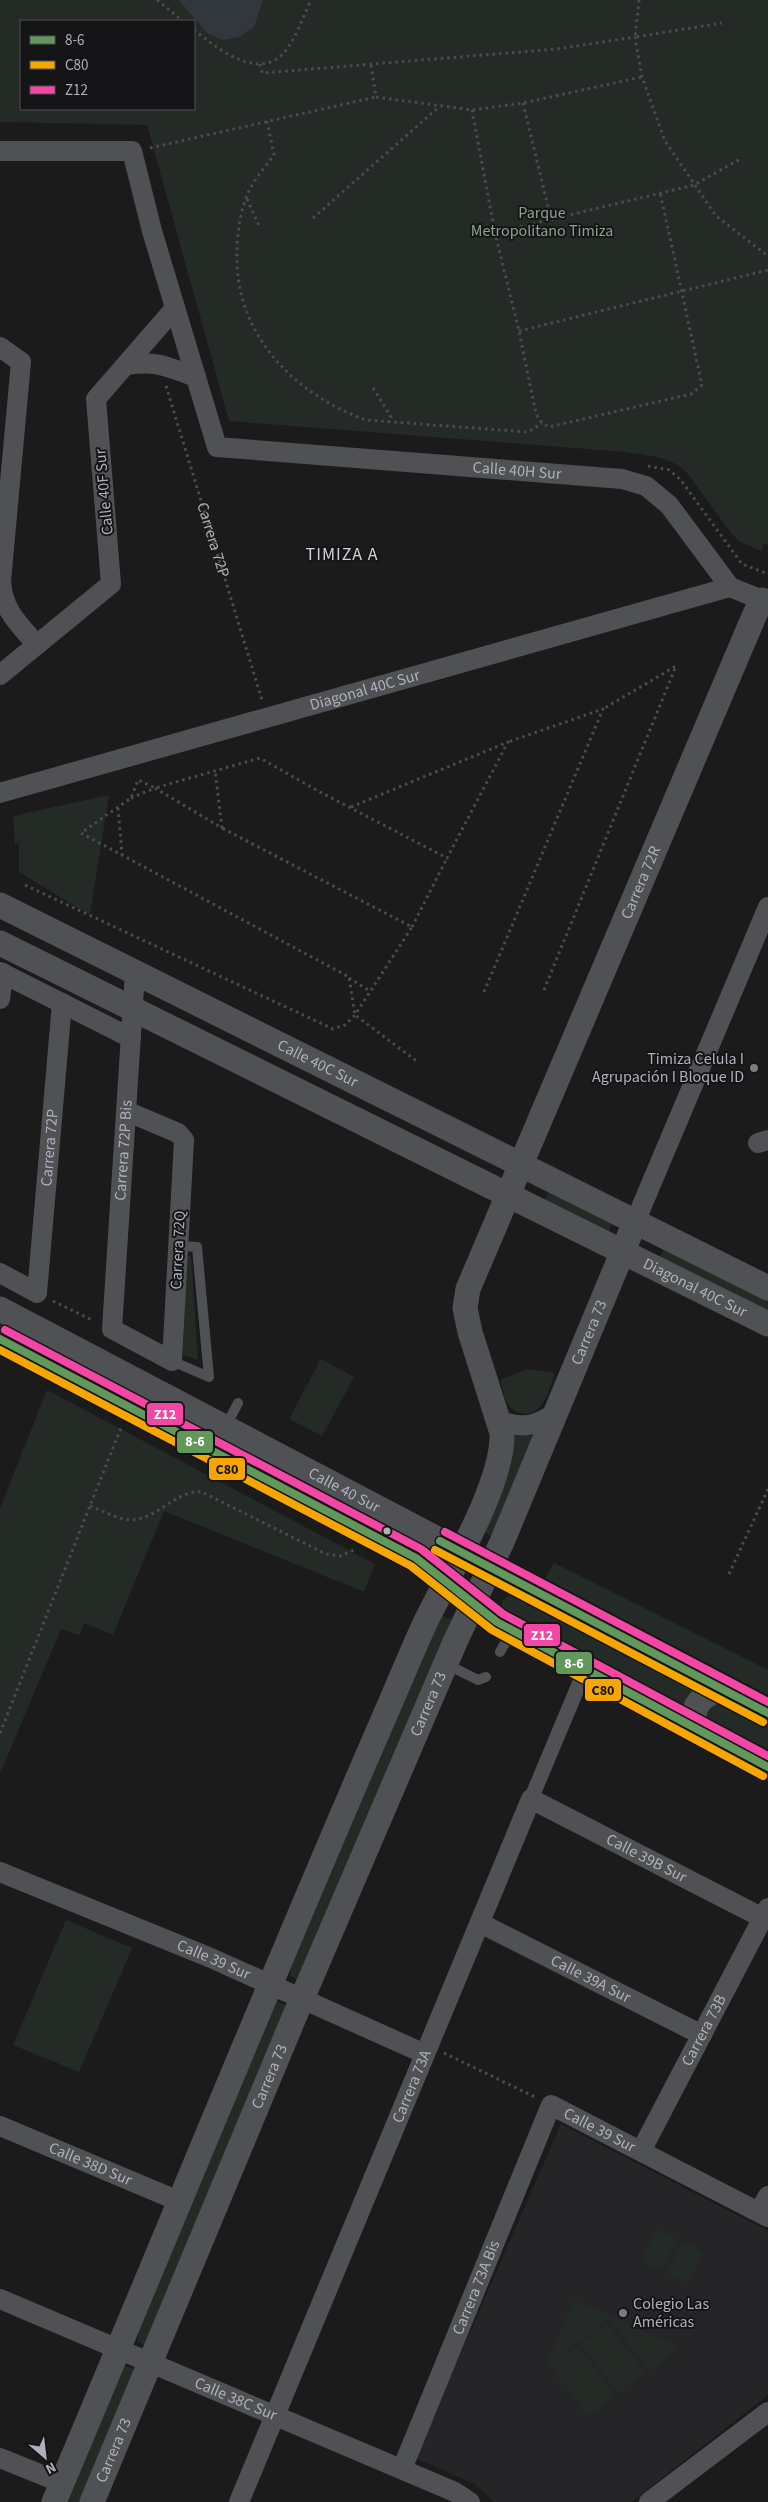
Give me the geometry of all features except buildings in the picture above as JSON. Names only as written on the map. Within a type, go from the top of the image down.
[{"type":"street","points":[[0,151],[132,151],[196,377]]},
{"type":"street","points":[[126,365],[175,308]]},
{"type":"street","points":[[0,346],[21,362],[1,581],[2,599],[10,613],[37,645],[0,675]]},
{"type":"street","points":[[126,365],[146,362],[159,363],[196,377]]},
{"type":"street","name":"Calle 40F Sur","points":[[37,645],[111,584],[96,400],[126,365]]},
{"type":"street","name":"Calle 40H Sur","points":[[196,377],[216,447],[622,479],[646,486],[669,505],[730,586],[765,601]]},
{"type":"street","name":"Diagonal 40C Sur","points":[[0,793],[730,586]]},
{"type":"street","name":"Carrera 72R","points":[[520,1165],[765,601]]},
{"type":"street","name":"Calle 40C Sur","points":[[0,905],[635,1222]]},
{"type":"street","name":"Carrera 73","points":[[92,2502],[302,1998],[446,1664],[490,1568],[768,907]]},
{"type":"street","name":"Calle 40C Sur","points":[[0,943],[623,1252]]},
{"type":"street","points":[[0,999],[2,972],[131,1038]]},
{"type":"street","name":"Carrera 72P Bis","points":[[112,1329],[135,972]]},
{"type":"street","name":"Carrera 72P","points":[[37,1293],[62,1003]]},
{"type":"street","name":"Carrera 72Q","points":[[126,1111],[178,1133],[184,1140],[172,1361]]},
{"type":"street","name":"Carrera 73","points":[[58,2492],[120,2350],[354,1784],[425,1623],[472,1531],[500,1458],[502,1433],[470,1332],[465,1308],[468,1289],[520,1165]]},
{"type":"street","name":"Diagonal 40C Sur","points":[[635,1222],[768,1288]]},
{"type":"street","name":"Diagonal 40C Sur","points":[[623,1252],[768,1324]]},
{"type":"street","points":[[0,1272],[37,1293]]},
{"type":"street","name":"Calle 40 Sur","points":[[0,1309],[768,1713]]},
{"type":"street","points":[[112,1329],[172,1361]]},
{"type":"street","name":"Calle 40 Sur","points":[[0,1339],[416,1558],[473,1604],[506,1641],[585,1670],[768,1767]]},
{"type":"street","points":[[498,1420],[517,1426],[526,1426],[548,1418],[557,1411]]},
{"type":"street","name":"Carrera 73A","points":[[239,2502],[585,1670]]},
{"type":"street","points":[[698,1730],[693,1717],[697,1703],[704,1696],[723,1690]]},
{"type":"street","name":"Calle 39B Sur","points":[[531,1799],[766,1913]]},
{"type":"street","name":"Calle 39 Sur","points":[[0,1872],[427,2049]]},
{"type":"street","name":"Carrera 73B","points":[[641,2151],[766,1913]]},
{"type":"street","name":"Calle 39A Sur","points":[[480,1923],[702,2035]]},
{"type":"street","name":"Calle 39 Sur","points":[[551,2105],[641,2151],[765,2208]]},
{"type":"street","name":"Carrera 73A Bis","points":[[402,2470],[551,2105]]},
{"type":"street","name":"Calle 38D Sur","points":[[0,2126],[181,2202]]},
{"type":"street","name":"Calle 38C Sur","points":[[0,2299],[455,2492],[470,2502]]},
{"type":"street","points":[[649,2502],[768,2412]]},
{"type":"street","points":[[0,2458],[58,2492]]},
{"type":"lane","points":[[172,1361],[209,1377],[197,1247],[179,1246]]},
{"type":"lane","points":[[225,1428],[238,1402]]},
{"type":"lane","points":[[446,1664],[478,1680],[486,1677]]},
{"type":"path","points":[[157,0],[182,20]]},
{"type":"path","points":[[195,31],[224,53],[252,65],[260,64],[271,61],[287,50],[311,0]]},
{"type":"path","points":[[640,0],[635,37],[642,77],[665,140],[716,216],[768,256]]},
{"type":"path","points":[[260,64],[262,73],[557,49],[722,23]]},
{"type":"path","points":[[371,65],[376,97]]},
{"type":"path","points":[[132,151],[376,97],[472,110],[523,103],[642,77]]},
{"type":"path","points":[[523,103],[551,219]]},
{"type":"path","points":[[313,218],[440,106]]},
{"type":"path","points":[[472,110],[495,233],[519,331],[536,414],[549,427],[691,394],[702,385],[660,192]]},
{"type":"path","points":[[267,121],[274,155],[250,189],[237,232],[236,263],[244,306],[256,335],[272,357],[309,392],[349,414],[366,420],[528,432],[542,422]]},
{"type":"path","points":[[495,233],[694,185],[742,158]]},
{"type":"path","points":[[247,198],[260,228]]},
{"type":"path","points":[[519,331],[768,270]]},
{"type":"path","name":"Carrera 72P","points":[[159,363],[268,717]]},
{"type":"path","points":[[373,388],[393,421]]},
{"type":"path","points":[[644,465],[668,470],[680,479],[742,564],[768,574]]},
{"type":"path","points":[[351,807],[508,742],[603,709],[676,666],[544,990]]},
{"type":"path","points":[[484,992],[603,709]]},
{"type":"path","points":[[26,885],[333,1030],[345,1025],[355,1015],[412,927],[508,742]]},
{"type":"path","points":[[370,991],[349,977],[81,833],[131,798],[155,788],[260,758],[447,858]]},
{"type":"path","points":[[215,770],[222,828]]},
{"type":"path","points":[[131,798],[138,780],[222,828],[412,927]]},
{"type":"path","points":[[118,808],[122,855]]},
{"type":"path","points":[[349,977],[355,1015],[418,1062]]},
{"type":"path","points":[[37,1293],[112,1329]]},
{"type":"path","points":[[0,1733],[124,1422]]},
{"type":"path","points":[[729,1574],[768,1489]]},
{"type":"path","points":[[90,1506],[122,1519],[135,1519],[159,1511],[180,1496],[202,1492],[326,1554],[340,1556],[358,1548]]},
{"type":"path","name":"Calle 39 Sur","points":[[427,2049],[551,2105]]},
{"type":"shaded area","points":[[179,0],[263,0],[254,27],[239,37],[222,40],[207,33]]},
{"type":"shaded area","name":"Colegio Las Américas","points":[[561,2124],[768,2231],[768,2395],[631,2502],[494,2502],[475,2484],[415,2458]]},
{"type":"green space","name":"Parque Metropolitano Timiza","points":[[0,0],[768,0],[768,545],[764,543],[761,551],[740,542],[731,533],[688,474],[675,464],[659,458],[625,452],[229,421],[147,125],[0,122]]},
{"type":"green space","points":[[109,795],[90,915],[19,872],[19,842],[15,845],[13,816]]},
{"type":"green space","points":[[550,1190],[613,1221],[607,1235],[543,1203]]},
{"type":"green space","points":[[664,1248],[768,1301],[768,1313],[660,1258]]},
{"type":"green space","points":[[186,1256],[191,1256],[198,1360],[183,1355]]},
{"type":"green space","points":[[0,1315],[444,1550],[441,1558],[0,1328]]},
{"type":"green space","points":[[321,1359],[354,1377],[322,1436],[289,1419]]},
{"type":"green space","points":[[527,1369],[555,1373],[541,1406],[534,1412],[525,1414],[517,1412],[509,1406],[500,1380]]},
{"type":"green space","points":[[47,1390],[375,1564],[364,1592],[164,1511],[113,1635],[85,1623],[79,1635],[61,1629],[0,1774],[0,1508]]},
{"type":"green space","points":[[517,1432],[535,1433],[496,1538],[479,1530]]},
{"type":"green space","points":[[554,1563],[768,1670],[768,1695],[545,1578]]},
{"type":"green space","points":[[513,1593],[703,1686],[685,1715],[501,1615],[502,1601]]},
{"type":"green space","points":[[441,1615],[455,1621],[297,1980],[290,1975],[290,1969]]},
{"type":"green space","points":[[725,1700],[768,1721],[768,1754],[710,1723],[707,1716],[711,1706]]},
{"type":"green space","points":[[66,1920],[132,1948],[79,2072],[13,2045]]},
{"type":"green space","points":[[277,2001],[286,2005],[145,2346],[138,2341],[138,2335],[273,2004]]},
{"type":"green space","points":[[657,2229],[677,2239],[661,2271],[641,2260]]},
{"type":"green space","points":[[683,2241],[704,2252],[687,2283],[667,2273]]},
{"type":"green space","points":[[575,2300],[679,2347],[650,2371],[609,2319],[549,2365],[547,2362]]},
{"type":"green space","points":[[607,2323],[645,2373],[618,2393],[580,2344]]},
{"type":"green space","points":[[578,2345],[616,2395],[588,2416],[550,2366]]},
{"type":"green space","points":[[123,2365],[139,2371],[83,2502],[63,2502]]},
{"type":"transit line","name":"Z12","points":[[5,1330],[421,1549],[503,1614],[768,1756]]},
{"type":"transit line","name":"8-6","points":[[0,1339],[416,1558],[497,1622],[768,1767]]},
{"type":"transit line","name":"C80","points":[[0,1350],[411,1566],[492,1630],[763,1776]]},
{"type":"transit line","name":"Z12","points":[[445,1532],[768,1702]]},
{"type":"transit line","name":"8-6","points":[[440,1541],[768,1713]]},
{"type":"transit line","name":"C80","points":[[435,1550],[763,1722]]},
{"type":"place","name":"Timiza Celula I Agrupación I Bloque ID","points":[[754,1068]]},
{"type":"place","name":"Colegio Las Américas","points":[[623,2313]]},
{"type":"district","name":"TIMIZA A","points":[[342,554]]}]
